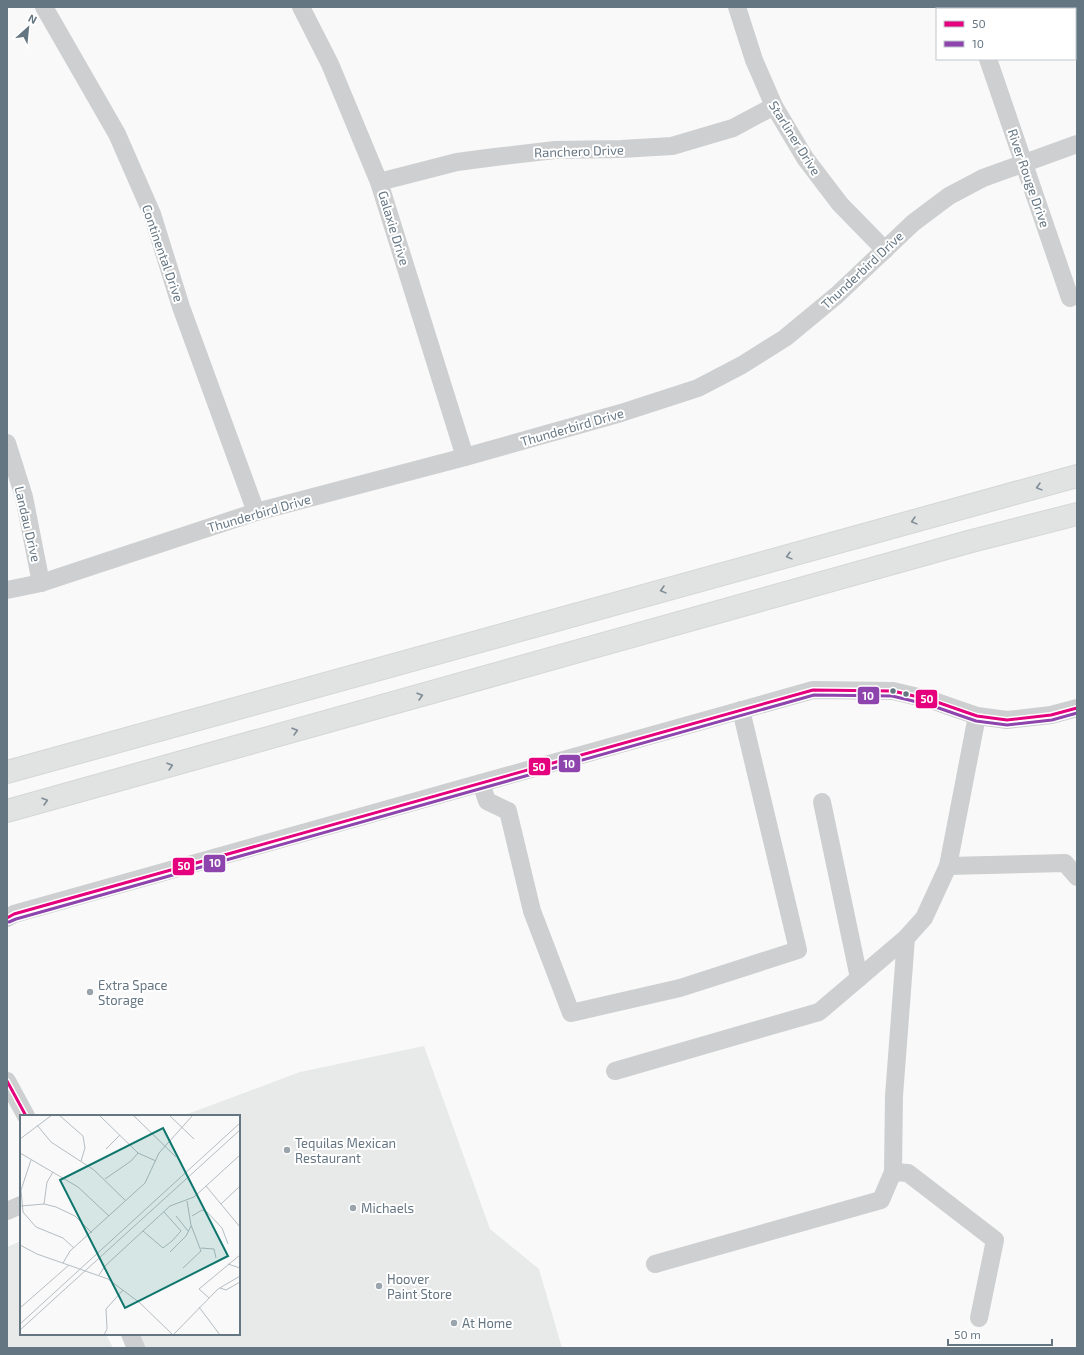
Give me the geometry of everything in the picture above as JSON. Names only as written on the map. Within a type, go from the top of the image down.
[{"type":"highway","points":[[7,772],[1077,476]]},
{"type":"highway","points":[[7,811],[968,542],[1077,514]]},
{"type":"street","name":"Continental Drive","points":[[44,7],[117,134],[152,214],[182,307],[256,512]]},
{"type":"street","name":"Galaxie Drive","points":[[301,7],[330,64],[379,182],[465,457]]},
{"type":"street","name":"Starliner Drive","points":[[736,7],[754,60],[774,106],[805,158],[840,204],[885,250]]},
{"type":"street","name":"River Rouge Drive","points":[[988,60],[1070,298]]},
{"type":"street","name":"Ranchero Drive","points":[[379,182],[457,162],[487,158],[556,150],[621,149],[672,146],[732,128],[774,106]]},
{"type":"street","name":"Thunderbird Drive","points":[[7,590],[41,583],[256,512],[621,414],[698,388],[742,365],[785,338],[837,295],[913,223],[949,196],[983,178],[1077,144]]},
{"type":"street","name":"Landau Drive","points":[[7,443],[24,497],[41,583]]},
{"type":"street","points":[[7,918],[14,914],[813,690],[893,691],[931,700],[977,716],[1007,720],[1050,715],[1077,708]]},
{"type":"street","points":[[481,783],[487,800],[508,812],[532,912],[571,1013],[680,988],[798,950],[741,710]]},
{"type":"street","points":[[615,1070],[819,1012],[906,938],[924,918],[948,866],[977,716]]},
{"type":"street","points":[[822,802],[859,978]]},
{"type":"street","points":[[948,866],[1065,863],[1077,877]]},
{"type":"street","points":[[655,1264],[881,1200],[893,1172],[894,1096],[906,938]]},
{"type":"street","points":[[7,1081],[25,1115]]},
{"type":"street","points":[[893,1172],[908,1173],[995,1240],[979,1318]]},
{"type":"street","points":[[7,1211],[20,1205]]},
{"type":"street","points":[[130,1335],[136,1348]]},
{"type":"shaded area","points":[[424,1046],[490,1229],[539,1269],[562,1348],[142,1348],[136,1335],[240,1335],[240,1115],[185,1115],[300,1072]]},
{"type":"shaded area","points":[[20,1241],[20,1335],[106,1335],[113,1348],[7,1348],[7,1247]]},
{"type":"transit line","name":"50","points":[[7,918],[14,914],[813,690],[893,691],[931,700],[977,716],[1007,720],[1051,715],[1077,708]]},
{"type":"transit line","name":"10","points":[[9,922],[814,695],[892,696],[930,705],[976,721],[1007,725],[1052,720],[1077,713]]},
{"type":"transit line","name":"50","points":[[7,1081],[25,1115]]},
{"type":"place","name":"Extra Space Storage","points":[[90,992]]},
{"type":"place","name":"Tequilas Mexican Restaurant","points":[[287,1150]]},
{"type":"place","name":"Michaels","points":[[353,1208]]},
{"type":"place","name":"Hoover Paint Store","points":[[379,1286]]},
{"type":"place","name":"At Home","points":[[454,1323]]}]
